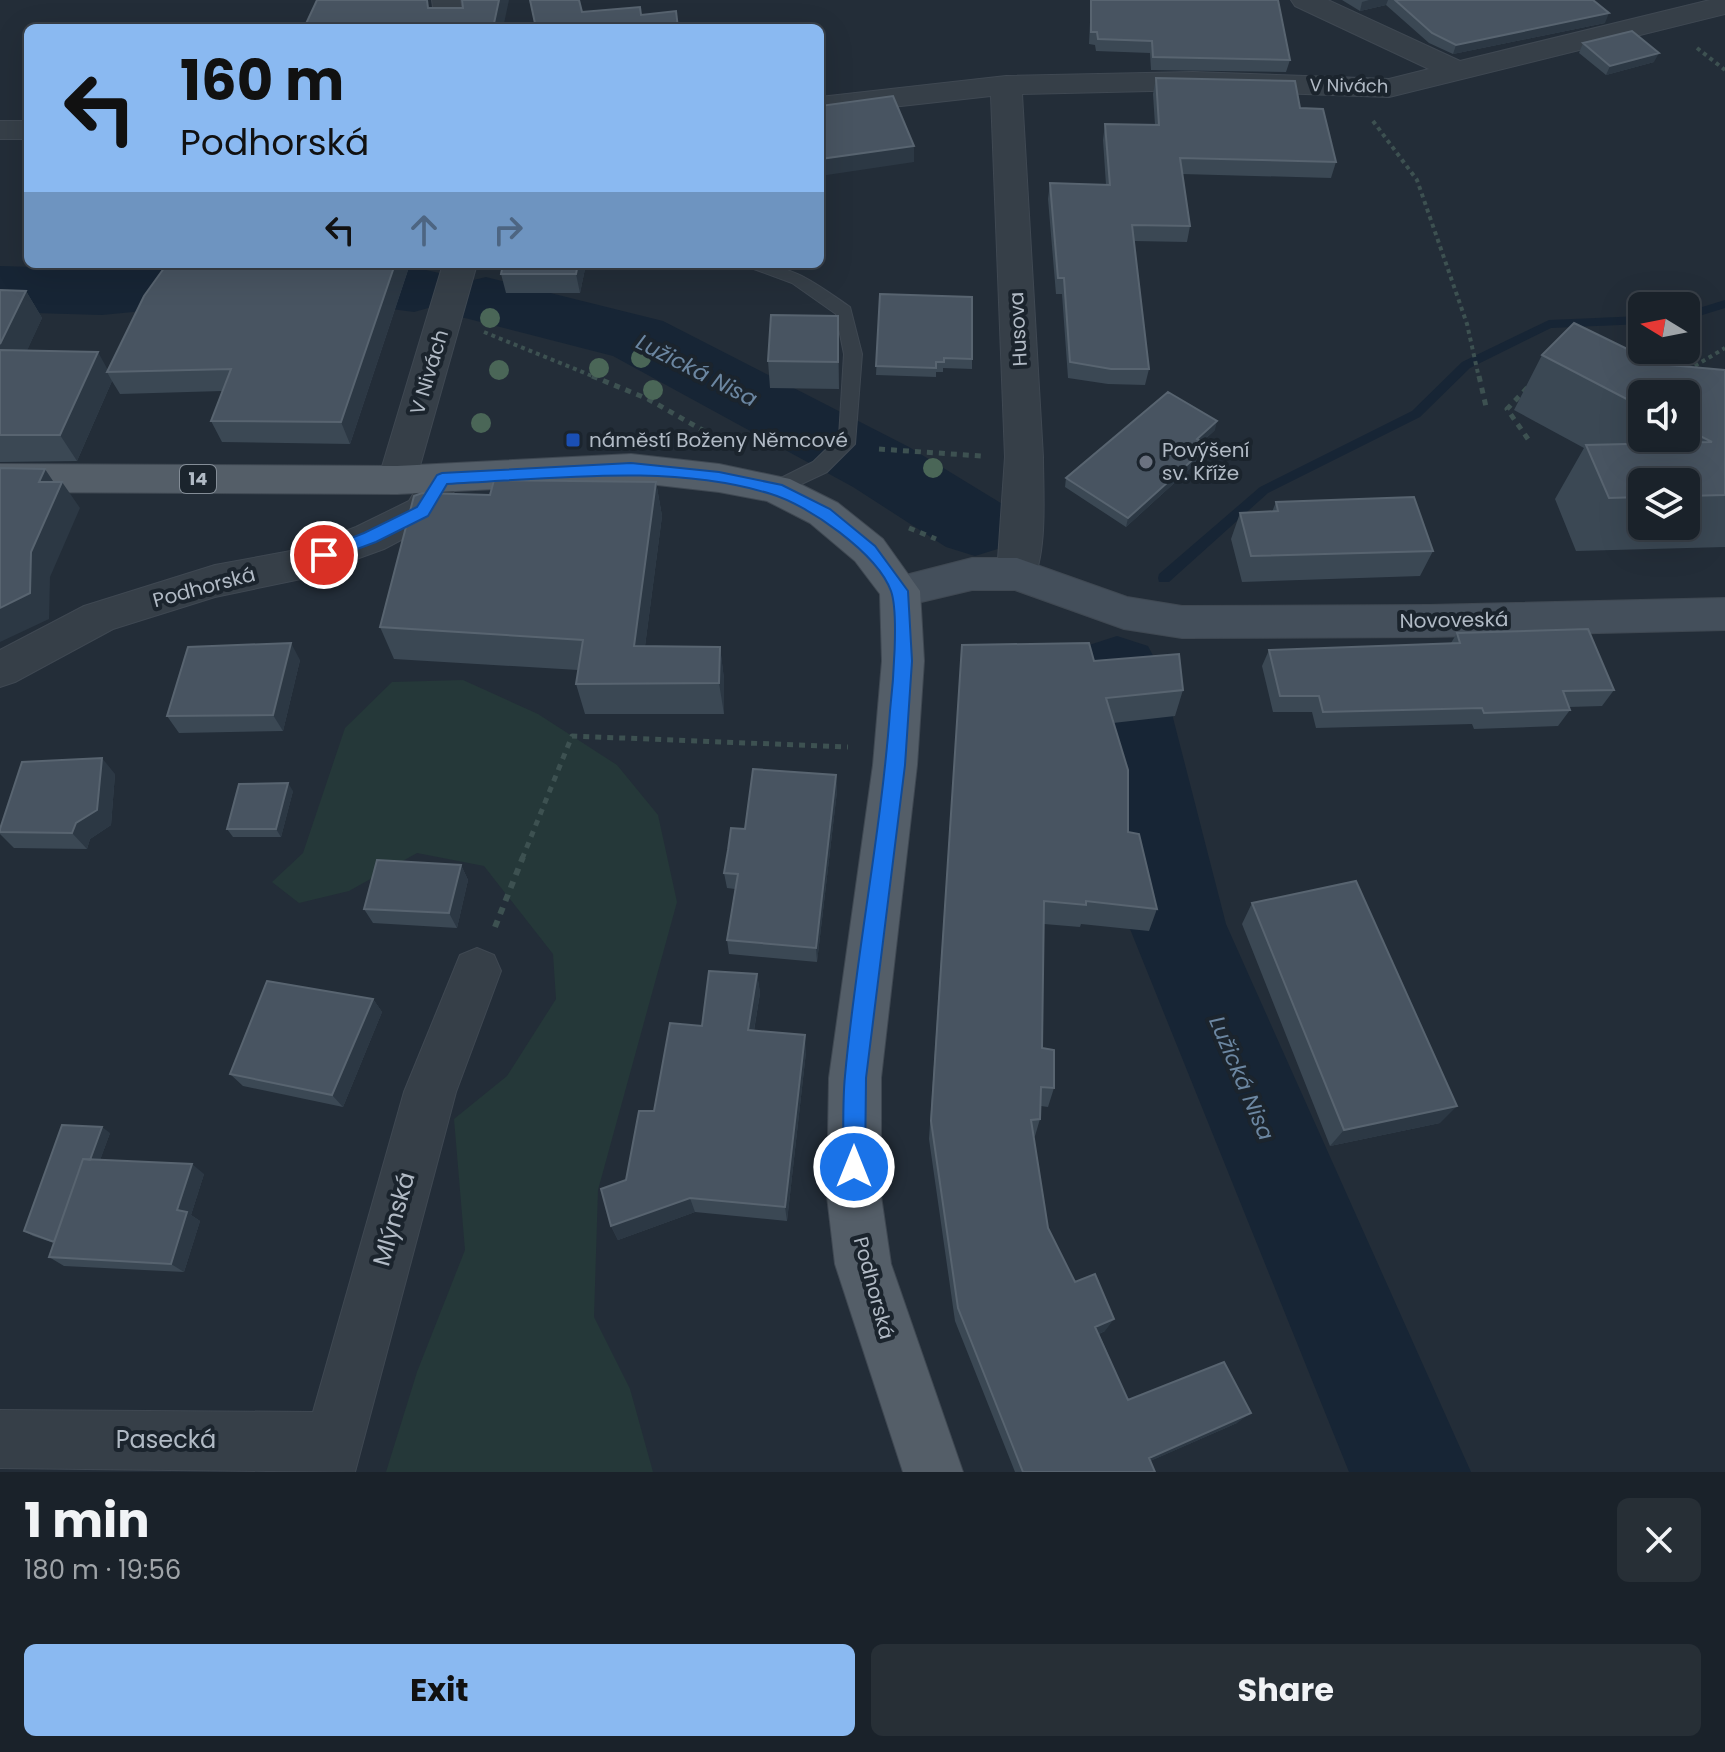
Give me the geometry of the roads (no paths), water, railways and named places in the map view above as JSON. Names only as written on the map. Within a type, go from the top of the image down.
[{"type":"main road","name":"14","points":[[0,478],[397,480],[631,468],[719,478],[776,489],[824,513],[885,568],[900,591]]},
{"type":"main road","name":"Podhorská","points":[[900,591],[903,661],[895,765],[855,1078],[854,1196],[863,1264],[933,1472]]},
{"type":"street","points":[[446,0],[450,24]]},
{"type":"street","points":[[1305,0],[1459,72]]},
{"type":"street","name":"V Nivách","points":[[824,106],[1006,85],[1193,81],[1389,88],[1725,5]]},
{"type":"street","name":"Husova","points":[[1006,85],[1024,457],[1017,574]]},
{"type":"street","points":[[0,130],[24,130]]},
{"type":"street","name":"V Nivách","points":[[397,480],[459,268]]},
{"type":"street","name":"Podhorská","points":[[0,670],[99,617],[215,581],[301,564],[370,538],[423,511],[442,479]]},
{"type":"street","points":[[900,591],[972,574],[1017,574]]},
{"type":"street","name":"Novoveská","points":[[1017,574],[1124,613],[1182,622],[1429,621],[1725,614]]},
{"type":"street","name":"Mlýnská","points":[[328,1457],[430,1092],[477,971]]},
{"type":"street","name":"Pasecká","points":[[0,1439],[328,1457]]},
{"type":"lane","points":[[768,268],[798,279],[844,311],[853,354],[843,446],[820,467],[776,489]]},
{"type":"waterway","name":"Lužická Nisa","points":[[0,289],[102,292],[215,281],[347,280],[414,289]]},
{"type":"waterway","name":"Lužická Nisa","points":[[486,300],[637,338],[881,467],[975,526]]},
{"type":"waterway","points":[[1700,312],[1725,304]]},
{"type":"waterway","points":[[1164,578],[1264,490],[1416,414],[1466,365],[1549,324],[1628,321]]},
{"type":"waterway","name":"Lužická Nisa","points":[[1117,671],[1177,924],[1410,1472]]},
{"type":"place","name":"náměstí Boženy Němcové","points":[[573,440]]},
{"type":"place","name":"Povýšení sv. Kříže","points":[[1146,462]]}]
